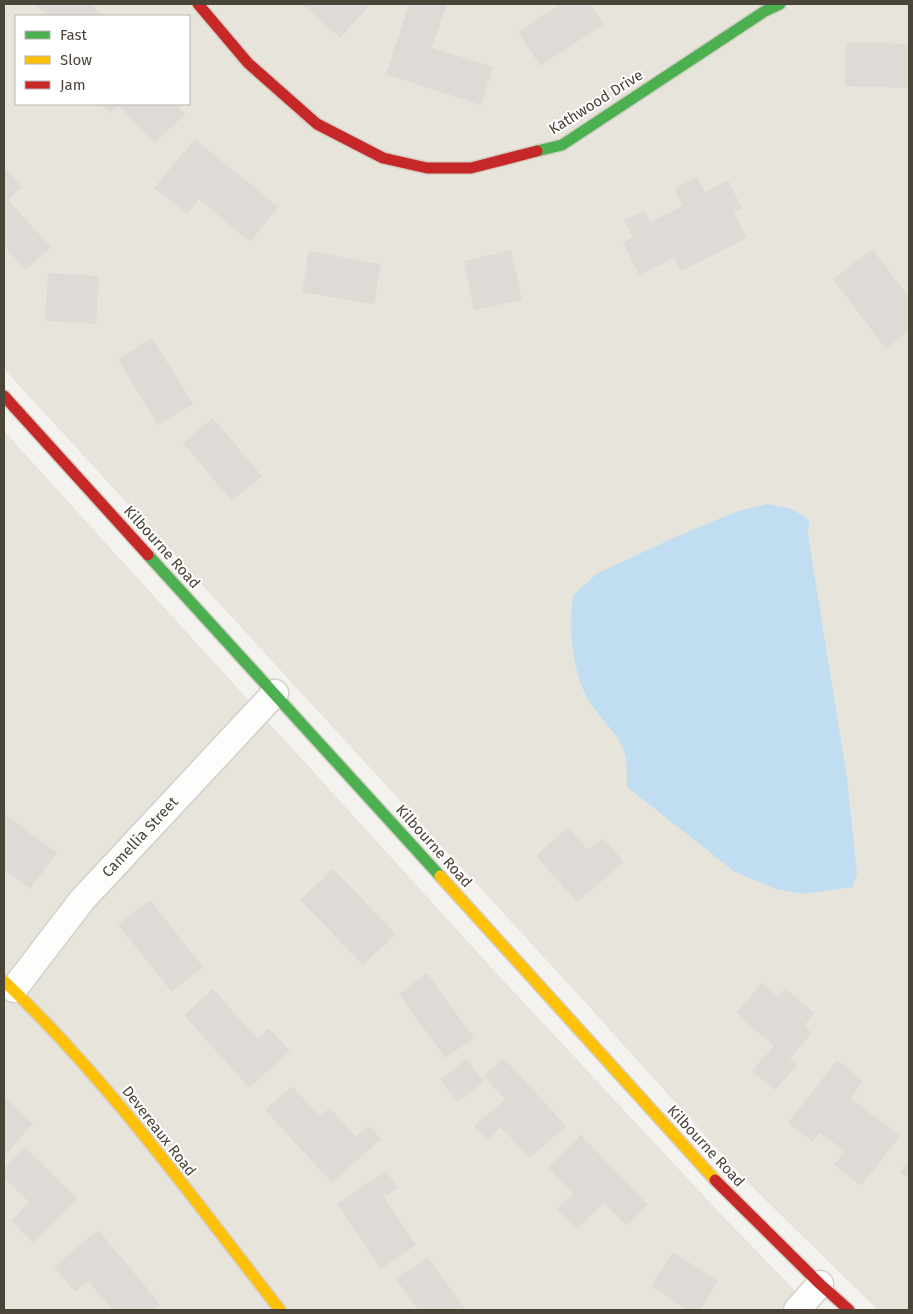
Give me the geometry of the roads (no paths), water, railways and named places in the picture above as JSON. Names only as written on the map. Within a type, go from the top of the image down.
[{"type":"street","name":"Kathwood Drive","points":[[198,4],[248,63],[316,124],[383,158],[427,168],[471,168],[562,145],[765,10],[780,4]]},
{"type":"street","name":"Kilbourne Road","points":[[4,396],[714,1179],[820,1284],[849,1310]]},
{"type":"street","name":"Camellia Street","points":[[9,985],[82,900],[275,693]]},
{"type":"street","name":"Devereaux Road","points":[[9,985],[68,1044],[118,1102],[280,1310]]},
{"type":"street","points":[[797,1310],[820,1284]]},
{"type":"water","points":[[767,504],[792,509],[809,520],[808,535],[847,778],[857,873],[853,887],[803,894],[776,889],[735,872],[627,787],[623,747],[616,735],[586,697],[576,666],[571,630],[573,595],[598,573],[738,511]]}]
